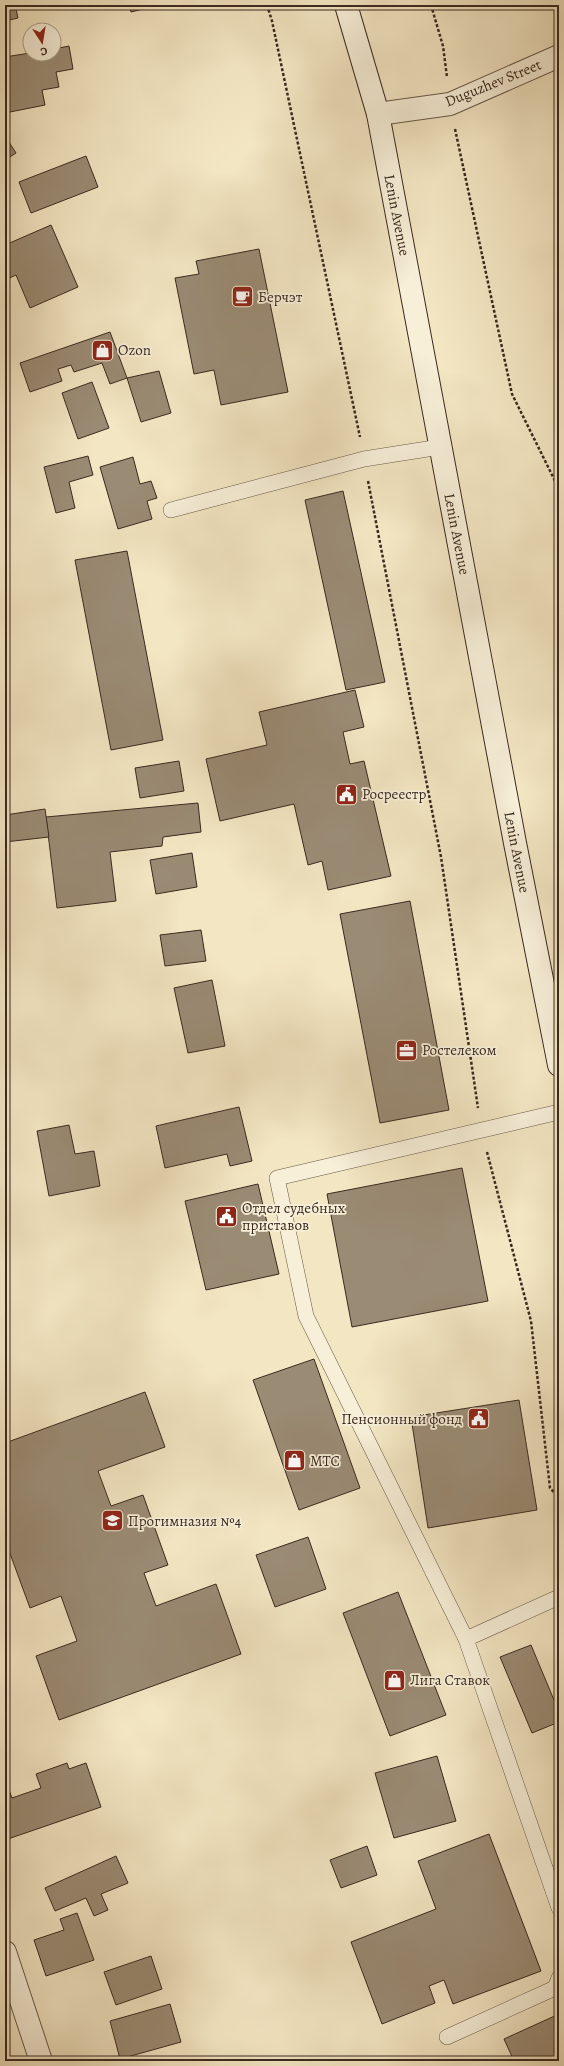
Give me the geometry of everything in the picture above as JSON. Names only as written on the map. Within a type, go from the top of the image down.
[{"type":"main road","name":"Lenin Avenue","points":[[346,5],[378,114],[440,447],[554,1018],[559,1065]]},
{"type":"main road","name":"Duguzhev Street","points":[[378,114],[450,104],[559,56]]},
{"type":"main road","points":[[5,1952],[41,2061]]},
{"type":"lane","points":[[171,510],[364,459],[440,447]]},
{"type":"lane","points":[[559,1112],[277,1178],[306,1316],[466,1639],[559,1908]]},
{"type":"lane","points":[[466,1639],[559,1597]]},
{"type":"lane","points":[[447,2037],[555,1988],[559,1978]]},
{"type":"path","points":[[267,5],[272,21],[364,459],[441,857],[482,1129],[531,1321],[550,1488],[559,1498]]},
{"type":"path","points":[[431,5],[443,46],[450,104],[512,394],[559,488]]},
{"type":"building","points":[[5,5],[15,5],[18,18],[5,21]]},
{"type":"building","points":[[129,5],[159,5],[131,12]]},
{"type":"building","points":[[69,46],[73,69],[56,72],[59,87],[42,90],[45,105],[5,113],[5,57],[22,54],[22,62],[62,62],[62,47]]},
{"type":"building","points":[[5,136],[16,153],[5,160]]},
{"type":"building","points":[[86,156],[98,187],[31,213],[19,182]]},
{"type":"building","points":[[51,225],[78,287],[30,308],[16,275],[5,280],[5,245]]},
{"type":"building","points":[[259,249],[288,392],[221,405],[214,370],[194,374],[175,278],[199,274],[196,261]]},
{"type":"building","points":[[110,332],[127,378],[110,384],[102,363],[74,372],[71,365],[58,369],[62,381],[30,392],[20,363]]},
{"type":"building","points":[[159,371],[171,413],[141,422],[127,378]]},
{"type":"building","points":[[92,382],[109,428],[78,439],[62,393]]},
{"type":"building","points":[[88,456],[93,475],[69,482],[75,508],[56,513],[44,467]]},
{"type":"building","points":[[133,457],[140,484],[151,481],[157,498],[147,501],[152,519],[118,529],[100,467]]},
{"type":"building","points":[[343,491],[385,682],[346,690],[305,500]]},
{"type":"building","points":[[127,551],[163,740],[111,750],[75,560]]},
{"type":"building","points":[[355,690],[364,727],[343,732],[350,764],[364,761],[391,876],[328,890],[322,861],[308,865],[294,804],[220,821],[206,759],[267,745],[259,712]]},
{"type":"building","points":[[179,761],[184,791],[140,798],[135,768]]},
{"type":"building","points":[[198,803],[201,832],[163,837],[162,846],[110,852],[116,901],[57,908],[46,817]]},
{"type":"building","points":[[45,809],[49,837],[5,842],[5,815]]},
{"type":"building","points":[[192,853],[197,887],[156,894],[150,860]]},
{"type":"building","points":[[410,901],[449,1110],[380,1123],[340,914]]},
{"type":"building","points":[[201,930],[206,961],[165,966],[160,935]]},
{"type":"building","points":[[212,980],[225,1046],[188,1053],[174,988]]},
{"type":"building","points":[[239,1107],[252,1161],[230,1166],[227,1154],[165,1168],[156,1126]]},
{"type":"building","points":[[69,1125],[75,1154],[94,1151],[100,1186],[49,1196],[37,1131]]},
{"type":"building","points":[[462,1168],[488,1301],[352,1327],[327,1194]]},
{"type":"building","points":[[258,1184],[279,1274],[206,1290],[185,1201]]},
{"type":"building","points":[[314,1359],[360,1488],[299,1510],[253,1380]]},
{"type":"building","points":[[145,1392],[165,1447],[98,1471],[111,1506],[143,1495],[168,1565],[144,1573],[156,1606],[216,1584],[241,1654],[59,1720],[36,1656],[77,1641],[61,1596],[30,1608],[8,1548],[5,1549],[5,1443]]},
{"type":"building","points":[[519,1400],[537,1510],[428,1528],[411,1417]]},
{"type":"building","points":[[308,1537],[326,1589],[275,1607],[256,1555]]},
{"type":"building","points":[[398,1592],[446,1715],[390,1736],[343,1613]]},
{"type":"building","points":[[531,1645],[559,1712],[559,1722],[532,1733],[500,1657]]},
{"type":"building","points":[[437,1756],[456,1821],[394,1838],[375,1773]]},
{"type":"building","points":[[67,1763],[69,1769],[86,1763],[101,1807],[5,1840],[5,1788],[8,1787],[12,1798],[41,1788],[36,1774]]},
{"type":"building","points":[[489,1834],[541,1971],[453,2004],[444,1980],[429,1986],[435,2003],[382,2024],[351,1942],[436,1909],[418,1861]]},
{"type":"building","points":[[367,1846],[377,1875],[341,1888],[330,1860]]},
{"type":"building","points":[[116,1856],[128,1883],[101,1894],[108,1910],[94,1916],[86,1898],[55,1911],[45,1888]]},
{"type":"building","points":[[77,1913],[94,1960],[46,1976],[34,1940],[64,1930],[60,1919]]},
{"type":"building","points":[[151,1956],[162,1989],[116,2005],[104,1972]]},
{"type":"building","points":[[170,2004],[181,2042],[120,2059],[110,2021]]},
{"type":"building","points":[[559,2014],[559,2061],[514,2061],[504,2039]]},
{"type":"place","name":"Берчэт","points":[[242,297]]},
{"type":"place","name":"Ozon","points":[[102,350]]},
{"type":"place","name":"Росреестр","points":[[347,794]]},
{"type":"place","name":"Ростелеком","points":[[406,1050]]},
{"type":"place","name":"Отдел судебных приставов","points":[[226,1217]]},
{"type":"place","name":"Пенсионный фонд","points":[[478,1419]]},
{"type":"place","name":"МТС","points":[[295,1461]]},
{"type":"place","name":"Прогимназия №4","points":[[113,1521]]},
{"type":"place","name":"Лига Ставок","points":[[394,1680]]}]
